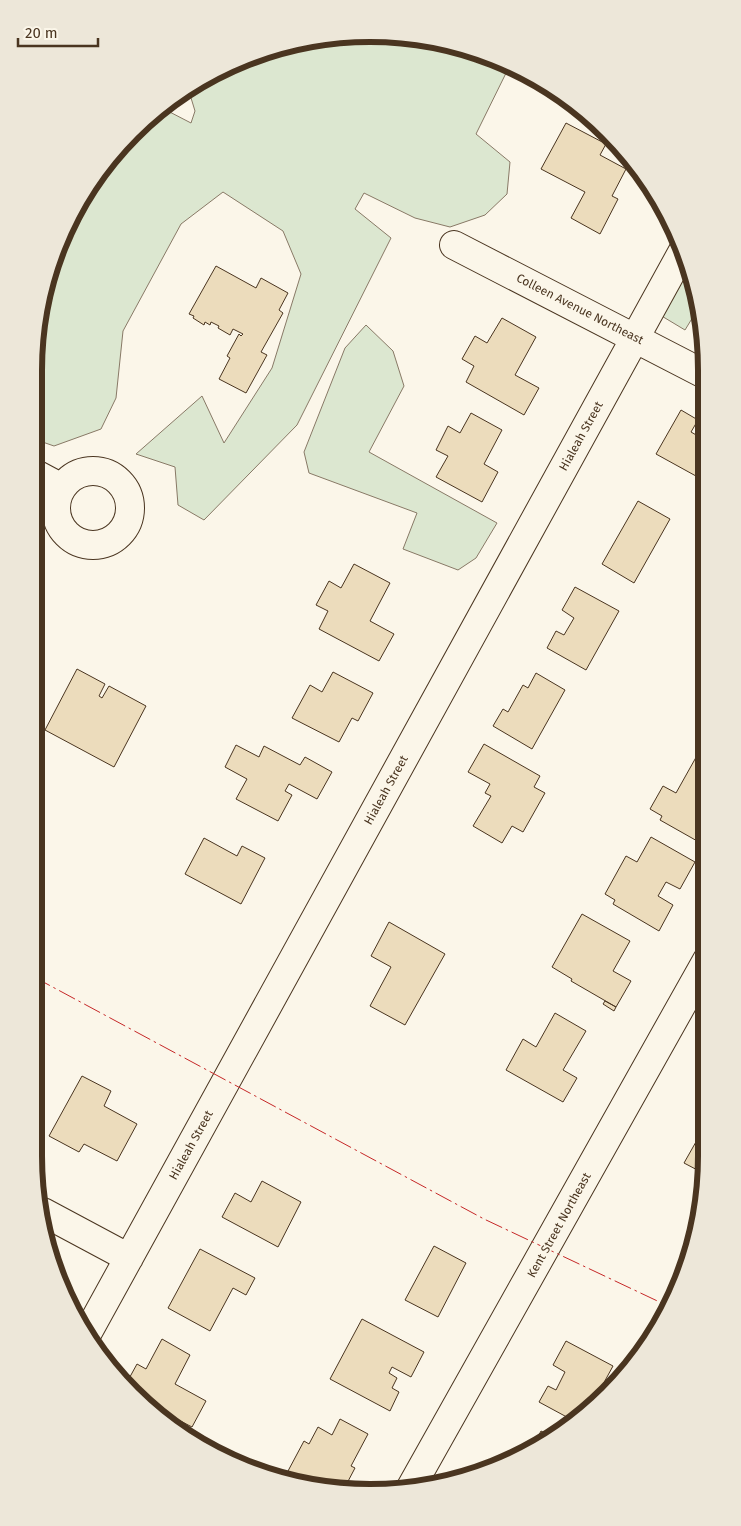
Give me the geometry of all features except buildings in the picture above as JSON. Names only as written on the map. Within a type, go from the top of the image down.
[{"type":"street","name":"Colleen Avenue Northeast","points":[[454,245],[698,371]]},
{"type":"street","name":"Hialeah Street","points":[[91,1327],[679,258]]},
{"type":"street","points":[[42,477],[62,488]]},
{"type":"street","name":"Kent Street Northeast","points":[[415,1481],[698,974]]},
{"type":"street","points":[[48,1215],[129,1258]]},
{"type":"green space","points":[[370,42],[413,45],[476,60],[507,72],[476,134],[510,162],[507,194],[485,215],[450,227],[415,218],[364,193],[355,209],[391,238],[297,425],[204,520],[178,505],[175,467],[136,454],[202,396],[224,443],[272,368],[301,274],[283,231],[223,192],[181,224],[123,331],[116,398],[101,429],[54,446],[42,442],[42,370],[45,328],[60,265],[76,225],[86,206],[110,171],[154,124],[169,112],[191,123],[195,111],[191,96],[225,76],[265,60],[328,45]]},
{"type":"green space","points":[[684,275],[694,316],[685,330],[660,315]]},
{"type":"green space","points":[[366,325],[393,351],[404,386],[369,452],[497,523],[476,558],[458,570],[403,549],[417,513],[309,473],[304,452],[345,348]]},
{"type":"power","points":[[42,981],[484,1219],[663,1304]]}]
